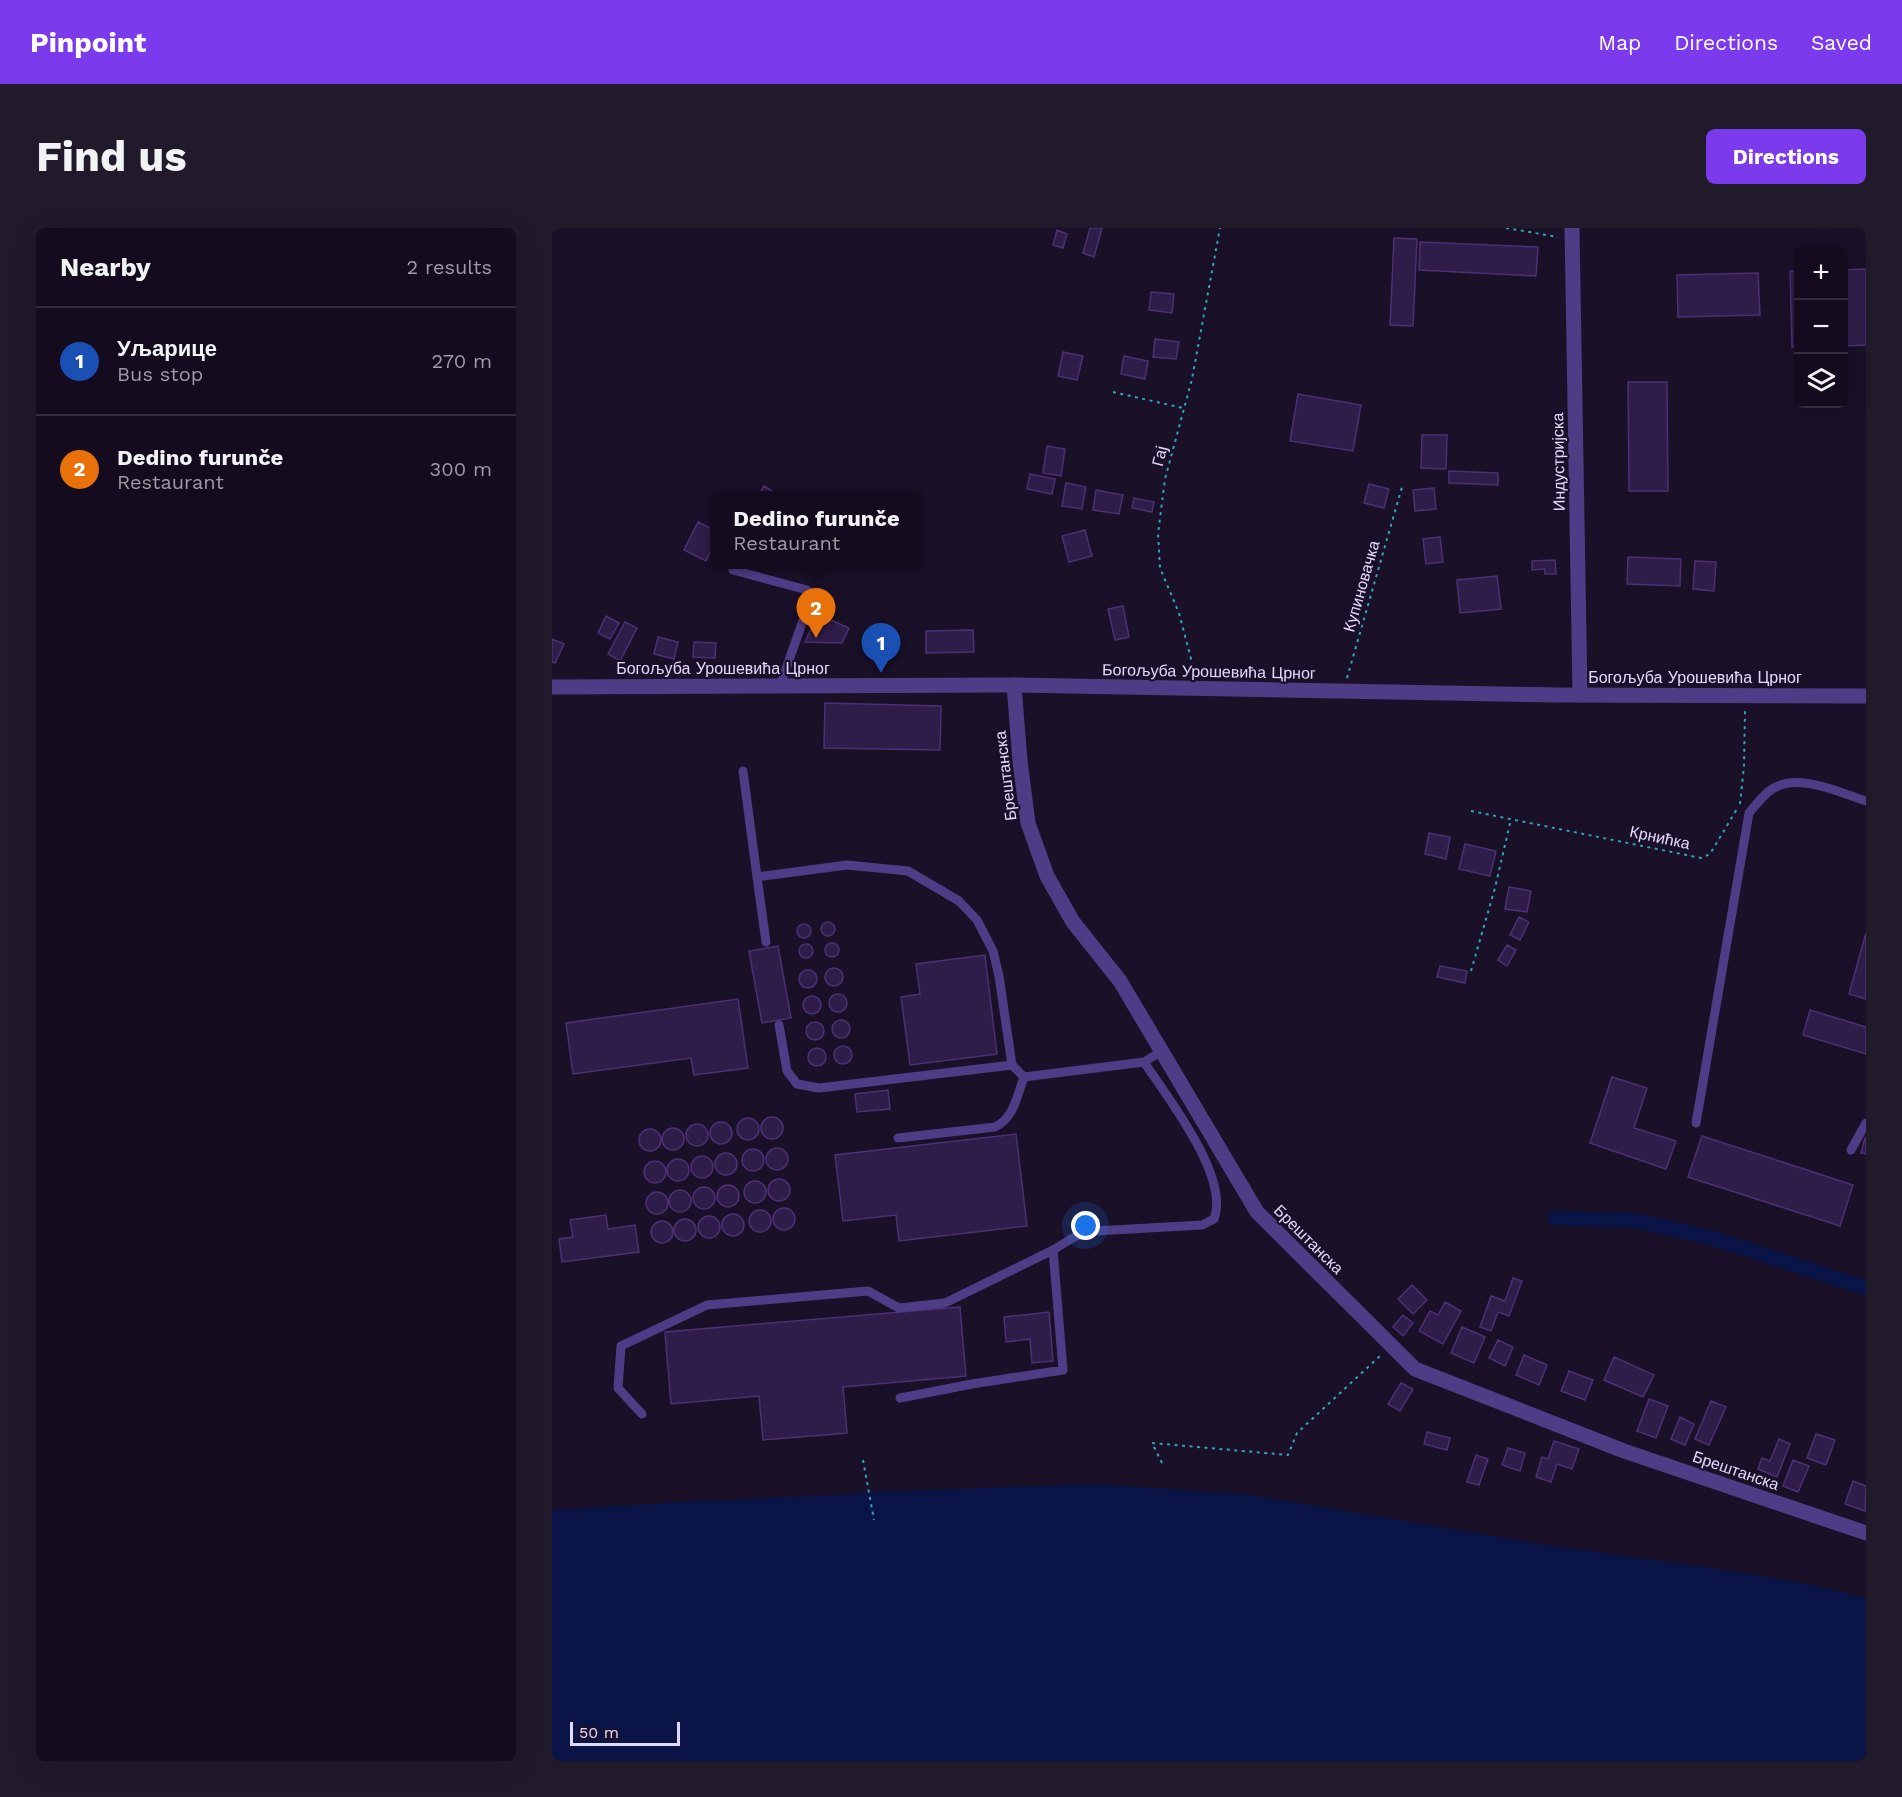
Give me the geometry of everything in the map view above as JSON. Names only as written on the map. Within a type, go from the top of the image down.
[{"type":"street","name":"Индустријска","points":[[1572,234],[1580,695]]},
{"type":"street","name":"Богољуба Урошевића Црног","points":[[552,687],[1014,686],[1580,695],[1866,696]]},
{"type":"street","name":"Брештанска","points":[[1014,686],[1028,823],[1047,876],[1073,922],[1120,981],[1257,1212],[1390,1346],[1415,1369],[1624,1451],[1866,1533]]},
{"type":"lane","points":[[733,570],[807,590],[808,606],[780,686]]},
{"type":"lane","points":[[743,771],[766,942]]},
{"type":"lane","points":[[1696,1123],[1749,813],[1769,791],[1788,783],[1811,784],[1866,801]]},
{"type":"lane","points":[[757,877],[847,865],[908,871],[959,901],[976,920],[993,951],[999,976],[1012,1065],[1024,1077]]},
{"type":"lane","points":[[779,1025],[787,1071],[797,1084],[819,1088],[1012,1065]]},
{"type":"lane","points":[[1024,1077],[1144,1062],[1162,1052]]},
{"type":"lane","points":[[642,1414],[618,1388],[621,1346],[707,1305],[868,1292],[899,1308],[945,1303],[1077,1236],[1095,1231],[1202,1225],[1214,1219],[1218,1208],[1211,1171],[1191,1134],[1144,1062]]},
{"type":"lane","points":[[898,1138],[995,1127],[1004,1123],[1010,1115],[1024,1077]]},
{"type":"lane","points":[[1851,1150],[1866,1123]]},
{"type":"lane","points":[[900,1398],[1063,1370],[1053,1250]]},
{"type":"path","name":"Гај","points":[[1198,688],[1179,613],[1160,568],[1158,534],[1165,479],[1192,379],[1220,228]]},
{"type":"path","points":[[1506,228],[1572,234]]},
{"type":"path","points":[[1113,392],[1183,408]]},
{"type":"path","name":"Купиновачка","points":[[1343,692],[1402,486]]},
{"type":"path","name":"Крнићка","points":[[1470,811],[1701,858],[1710,854],[1740,804],[1744,766],[1745,696]]},
{"type":"path","points":[[1471,971],[1495,888],[1511,819]]},
{"type":"path","points":[[1162,1463],[1152,1443],[1288,1455],[1297,1433],[1390,1346]]},
{"type":"path","points":[[863,1460],[874,1520]]},
{"type":"shaded area","points":[[1096,1484],[1245,1494],[1547,1545],[1740,1572],[1866,1598],[1866,1761],[552,1761],[552,1510],[870,1492]]},
{"type":"building","points":[[1090,228],[1102,228],[1094,257],[1083,253]]},
{"type":"building","points":[[1057,230],[1067,234],[1063,248],[1053,245]]},
{"type":"building","points":[[1394,238],[1417,239],[1413,326],[1390,325]]},
{"type":"building","points":[[1420,242],[1538,247],[1536,276],[1419,270]]},
{"type":"building","points":[[1866,269],[1866,345],[1848,346],[1848,270]]},
{"type":"building","points":[[1790,271],[1794,271],[1794,347],[1792,347]]},
{"type":"building","points":[[1758,273],[1760,315],[1678,317],[1677,275]]},
{"type":"building","points":[[1151,292],[1174,294],[1172,313],[1149,310]]},
{"type":"building","points":[[1155,339],[1179,342],[1176,359],[1153,357]]},
{"type":"building","points":[[1063,352],[1083,356],[1077,380],[1058,376]]},
{"type":"building","points":[[1124,356],[1148,361],[1145,379],[1121,374]]},
{"type":"building","points":[[1628,382],[1667,382],[1668,491],[1629,491]]},
{"type":"building","points":[[1298,394],[1361,405],[1353,451],[1290,441]]},
{"type":"building","points":[[1422,435],[1447,435],[1446,469],[1421,468]]},
{"type":"building","points":[[1047,446],[1065,449],[1061,476],[1043,473]]},
{"type":"building","points":[[1449,471],[1498,473],[1498,485],[1449,483]]},
{"type":"building","points":[[1030,474],[1055,479],[1052,494],[1027,489]]},
{"type":"building","points":[[1066,483],[1086,487],[1082,509],[1062,506]]},
{"type":"building","points":[[1369,484],[1389,489],[1384,508],[1364,503]]},
{"type":"building","points":[[764,486],[772,491],[761,491]]},
{"type":"building","points":[[1434,488],[1436,509],[1415,511],[1413,490]]},
{"type":"building","points":[[1096,490],[1123,495],[1119,514],[1093,510]]},
{"type":"building","points":[[1134,498],[1154,502],[1152,512],[1132,508]]},
{"type":"building","points":[[698,522],[710,528],[710,552],[706,561],[684,550]]},
{"type":"building","points":[[1085,530],[1092,556],[1069,562],[1062,536]]},
{"type":"building","points":[[1440,537],[1443,562],[1426,564],[1423,539]]},
{"type":"building","points":[[1628,557],[1681,559],[1680,586],[1627,584]]},
{"type":"building","points":[[1555,560],[1556,574],[1545,574],[1545,569],[1532,570],[1532,561]]},
{"type":"building","points":[[1695,561],[1716,562],[1714,591],[1693,589]]},
{"type":"building","points":[[808,569],[820,569],[818,574]]},
{"type":"building","points":[[1497,576],[1501,609],[1460,613],[1457,580]]},
{"type":"building","points":[[1123,606],[1129,637],[1115,640],[1108,609]]},
{"type":"building","points":[[818,614],[849,628],[842,643],[805,642]]},
{"type":"building","points":[[606,616],[619,623],[610,639],[598,633]]},
{"type":"building","points":[[625,622],[637,628],[620,661],[608,654]]},
{"type":"building","points":[[973,630],[974,652],[926,653],[926,631]]},
{"type":"building","points":[[658,637],[678,642],[674,659],[654,654]]},
{"type":"building","points":[[552,639],[564,644],[555,663],[552,662]]},
{"type":"building","points":[[694,642],[716,643],[715,658],[693,657]]},
{"type":"building","points":[[825,703],[941,706],[940,750],[824,748]]},
{"type":"building","points":[[1429,833],[1450,837],[1446,859],[1425,854]]},
{"type":"building","points":[[1465,844],[1496,851],[1490,876],[1459,869]]},
{"type":"building","points":[[1509,887],[1531,891],[1527,912],[1505,909]]},
{"type":"building","points":[[1519,917],[1529,922],[1520,940],[1510,935]]},
{"type":"building","points":[[828,922],[833,924],[835,929],[833,934],[828,936],[823,934],[821,929],[823,924]]},
{"type":"building","points":[[804,924],[809,926],[811,931],[809,936],[804,938],[799,936],[797,931],[799,926]]},
{"type":"building","points":[[1866,933],[1866,999],[1849,994]]},
{"type":"building","points":[[832,943],[837,945],[839,950],[837,955],[832,957],[827,955],[825,950],[827,945]]},
{"type":"building","points":[[806,944],[811,946],[813,951],[811,956],[806,958],[801,956],[799,951],[801,946]]},
{"type":"building","points":[[1507,945],[1516,950],[1507,966],[1498,960]]},
{"type":"building","points":[[778,946],[791,1018],[762,1023],[749,951]]},
{"type":"building","points":[[985,955],[997,1054],[910,1065],[901,997],[920,994],[916,964]]},
{"type":"building","points":[[1440,966],[1467,971],[1465,983],[1437,977]]},
{"type":"building","points":[[830,968],[838,968],[843,973],[841,984],[830,986],[825,981],[825,973]]},
{"type":"building","points":[[804,970],[812,970],[817,975],[815,986],[804,988],[799,983],[799,975]]},
{"type":"building","points":[[834,994],[842,994],[847,999],[845,1010],[834,1012],[829,1007],[829,999]]},
{"type":"building","points":[[808,996],[816,996],[821,1001],[819,1012],[808,1014],[803,1009],[803,1001]]},
{"type":"building","points":[[738,999],[748,1068],[694,1075],[691,1058],[573,1074],[566,1023]]},
{"type":"building","points":[[1810,1010],[1866,1027],[1866,1054],[1803,1035]]},
{"type":"building","points":[[837,1020],[845,1020],[850,1025],[848,1036],[837,1038],[832,1033],[832,1025]]},
{"type":"building","points":[[811,1022],[819,1022],[824,1027],[822,1038],[811,1040],[806,1035],[806,1027]]},
{"type":"building","points":[[839,1046],[847,1046],[852,1051],[850,1062],[839,1064],[834,1059],[834,1051]]},
{"type":"building","points":[[813,1048],[821,1048],[826,1053],[824,1064],[813,1066],[808,1061],[808,1053]]},
{"type":"building","points":[[1612,1077],[1647,1088],[1634,1128],[1676,1141],[1666,1169],[1590,1143]]},
{"type":"building","points":[[888,1090],[890,1109],[857,1112],[855,1094]]},
{"type":"building","points":[[772,1117],[780,1120],[783,1128],[780,1136],[772,1139],[764,1136],[761,1128],[764,1120]]},
{"type":"building","points":[[744,1118],[752,1118],[759,1125],[759,1133],[752,1140],[744,1140],[737,1133],[737,1125]]},
{"type":"building","points":[[721,1122],[729,1125],[732,1133],[729,1141],[721,1144],[713,1141],[710,1133],[713,1125]]},
{"type":"building","points":[[697,1124],[705,1127],[708,1135],[705,1143],[697,1146],[689,1143],[686,1135],[689,1127]]},
{"type":"building","points":[[669,1128],[677,1128],[684,1135],[684,1143],[677,1150],[669,1150],[662,1143],[662,1135]]},
{"type":"building","points":[[650,1129],[658,1132],[661,1140],[658,1148],[650,1151],[642,1148],[639,1140],[642,1132]]},
{"type":"building","points":[[1016,1134],[1027,1226],[899,1241],[896,1215],[843,1221],[835,1155]]},
{"type":"building","points":[[1702,1136],[1853,1185],[1840,1226],[1688,1177]]},
{"type":"building","points":[[1866,1138],[1866,1154],[1861,1153]]},
{"type":"building","points":[[777,1148],[785,1151],[788,1159],[785,1167],[777,1170],[769,1167],[766,1159],[769,1151]]},
{"type":"building","points":[[749,1149],[757,1149],[764,1156],[764,1164],[757,1171],[749,1171],[742,1164],[742,1156]]},
{"type":"building","points":[[726,1153],[734,1156],[737,1164],[734,1172],[726,1175],[718,1172],[715,1164],[718,1156]]},
{"type":"building","points":[[702,1156],[710,1159],[713,1167],[710,1175],[702,1178],[694,1175],[691,1167],[694,1159]]},
{"type":"building","points":[[678,1159],[686,1162],[689,1170],[686,1178],[678,1181],[670,1178],[667,1170],[670,1162]]},
{"type":"building","points":[[651,1161],[659,1161],[666,1168],[666,1176],[659,1183],[651,1183],[644,1176],[644,1168]]},
{"type":"building","points":[[779,1179],[787,1182],[790,1190],[787,1198],[779,1201],[771,1198],[768,1190],[771,1182]]},
{"type":"building","points":[[755,1181],[763,1184],[766,1192],[763,1200],[755,1203],[747,1200],[744,1192],[747,1184]]},
{"type":"building","points":[[728,1185],[736,1188],[739,1196],[736,1204],[728,1207],[720,1204],[717,1196],[720,1188]]},
{"type":"building","points":[[704,1187],[712,1190],[715,1198],[712,1206],[704,1209],[696,1206],[693,1198],[696,1190]]},
{"type":"building","points":[[680,1190],[688,1193],[691,1201],[688,1209],[680,1212],[672,1209],[669,1201],[672,1193]]},
{"type":"building","points":[[657,1192],[665,1195],[668,1203],[665,1211],[657,1214],[649,1211],[646,1203],[649,1195]]},
{"type":"building","points":[[784,1208],[792,1211],[795,1219],[792,1227],[784,1230],[776,1227],[773,1219],[776,1211]]},
{"type":"building","points":[[760,1210],[768,1213],[771,1221],[768,1229],[760,1232],[752,1229],[749,1221],[752,1213]]},
{"type":"building","points":[[733,1214],[741,1217],[744,1225],[741,1233],[733,1236],[725,1233],[722,1225],[725,1217]]},
{"type":"building","points":[[606,1215],[608,1229],[635,1225],[639,1252],[562,1262],[559,1239],[573,1237],[570,1220]]},
{"type":"building","points":[[705,1216],[713,1216],[720,1223],[720,1231],[713,1238],[705,1238],[698,1231],[698,1223]]},
{"type":"building","points":[[685,1219],[693,1222],[696,1230],[693,1238],[685,1241],[677,1238],[674,1230],[677,1222]]},
{"type":"building","points":[[662,1221],[670,1224],[673,1232],[670,1240],[662,1243],[654,1240],[651,1232],[654,1224]]},
{"type":"building","points":[[1513,1278],[1522,1281],[1509,1316],[1498,1312],[1491,1331],[1480,1327],[1491,1296],[1505,1301]]},
{"type":"building","points":[[1412,1285],[1427,1300],[1413,1314],[1398,1299]]},
{"type":"building","points":[[1445,1302],[1461,1311],[1443,1344],[1419,1331],[1430,1311],[1438,1315]]},
{"type":"building","points":[[960,1307],[966,1376],[843,1387],[847,1433],[763,1440],[759,1396],[671,1404],[665,1332]]},
{"type":"building","points":[[1049,1312],[1053,1361],[1032,1363],[1030,1339],[1006,1342],[1004,1317]]},
{"type":"building","points":[[1403,1315],[1413,1323],[1403,1336],[1393,1327]]},
{"type":"building","points":[[1462,1327],[1485,1337],[1474,1363],[1451,1353]]},
{"type":"building","points":[[1498,1340],[1513,1347],[1505,1366],[1489,1358]]},
{"type":"building","points":[[1524,1355],[1547,1365],[1539,1385],[1516,1375]]},
{"type":"building","points":[[1614,1357],[1654,1375],[1643,1397],[1604,1380]]},
{"type":"building","points":[[1569,1371],[1593,1380],[1585,1400],[1561,1391]]},
{"type":"building","points":[[1401,1383],[1413,1389],[1400,1411],[1388,1404]]},
{"type":"building","points":[[1649,1399],[1668,1406],[1656,1438],[1637,1431]]},
{"type":"building","points":[[1711,1401],[1726,1407],[1709,1445],[1695,1439]]},
{"type":"building","points":[[1680,1417],[1694,1424],[1685,1445],[1671,1439]]},
{"type":"building","points":[[1427,1432],[1450,1438],[1447,1450],[1424,1444]]},
{"type":"building","points":[[1816,1434],[1835,1440],[1826,1465],[1807,1458]]},
{"type":"building","points":[[1779,1439],[1790,1444],[1777,1477],[1758,1469],[1762,1458],[1770,1461]]},
{"type":"building","points":[[1554,1441],[1579,1449],[1572,1469],[1557,1464],[1551,1482],[1536,1477],[1542,1457],[1548,1459]]},
{"type":"building","points":[[1508,1448],[1525,1453],[1520,1471],[1502,1465]]},
{"type":"building","points":[[1476,1455],[1488,1459],[1479,1485],[1467,1482]]},
{"type":"building","points":[[1793,1460],[1809,1466],[1798,1492],[1783,1486]]},
{"type":"building","points":[[1853,1481],[1866,1486],[1865,1511],[1845,1504]]},
{"type":"waterway","points":[[1555,1218],[1638,1221],[1712,1238],[1866,1288]]},
{"type":"place","name":"Dedino furunče","points":[[816,638]]},
{"type":"place","name":"Уљарице","points":[[881,673]]}]
